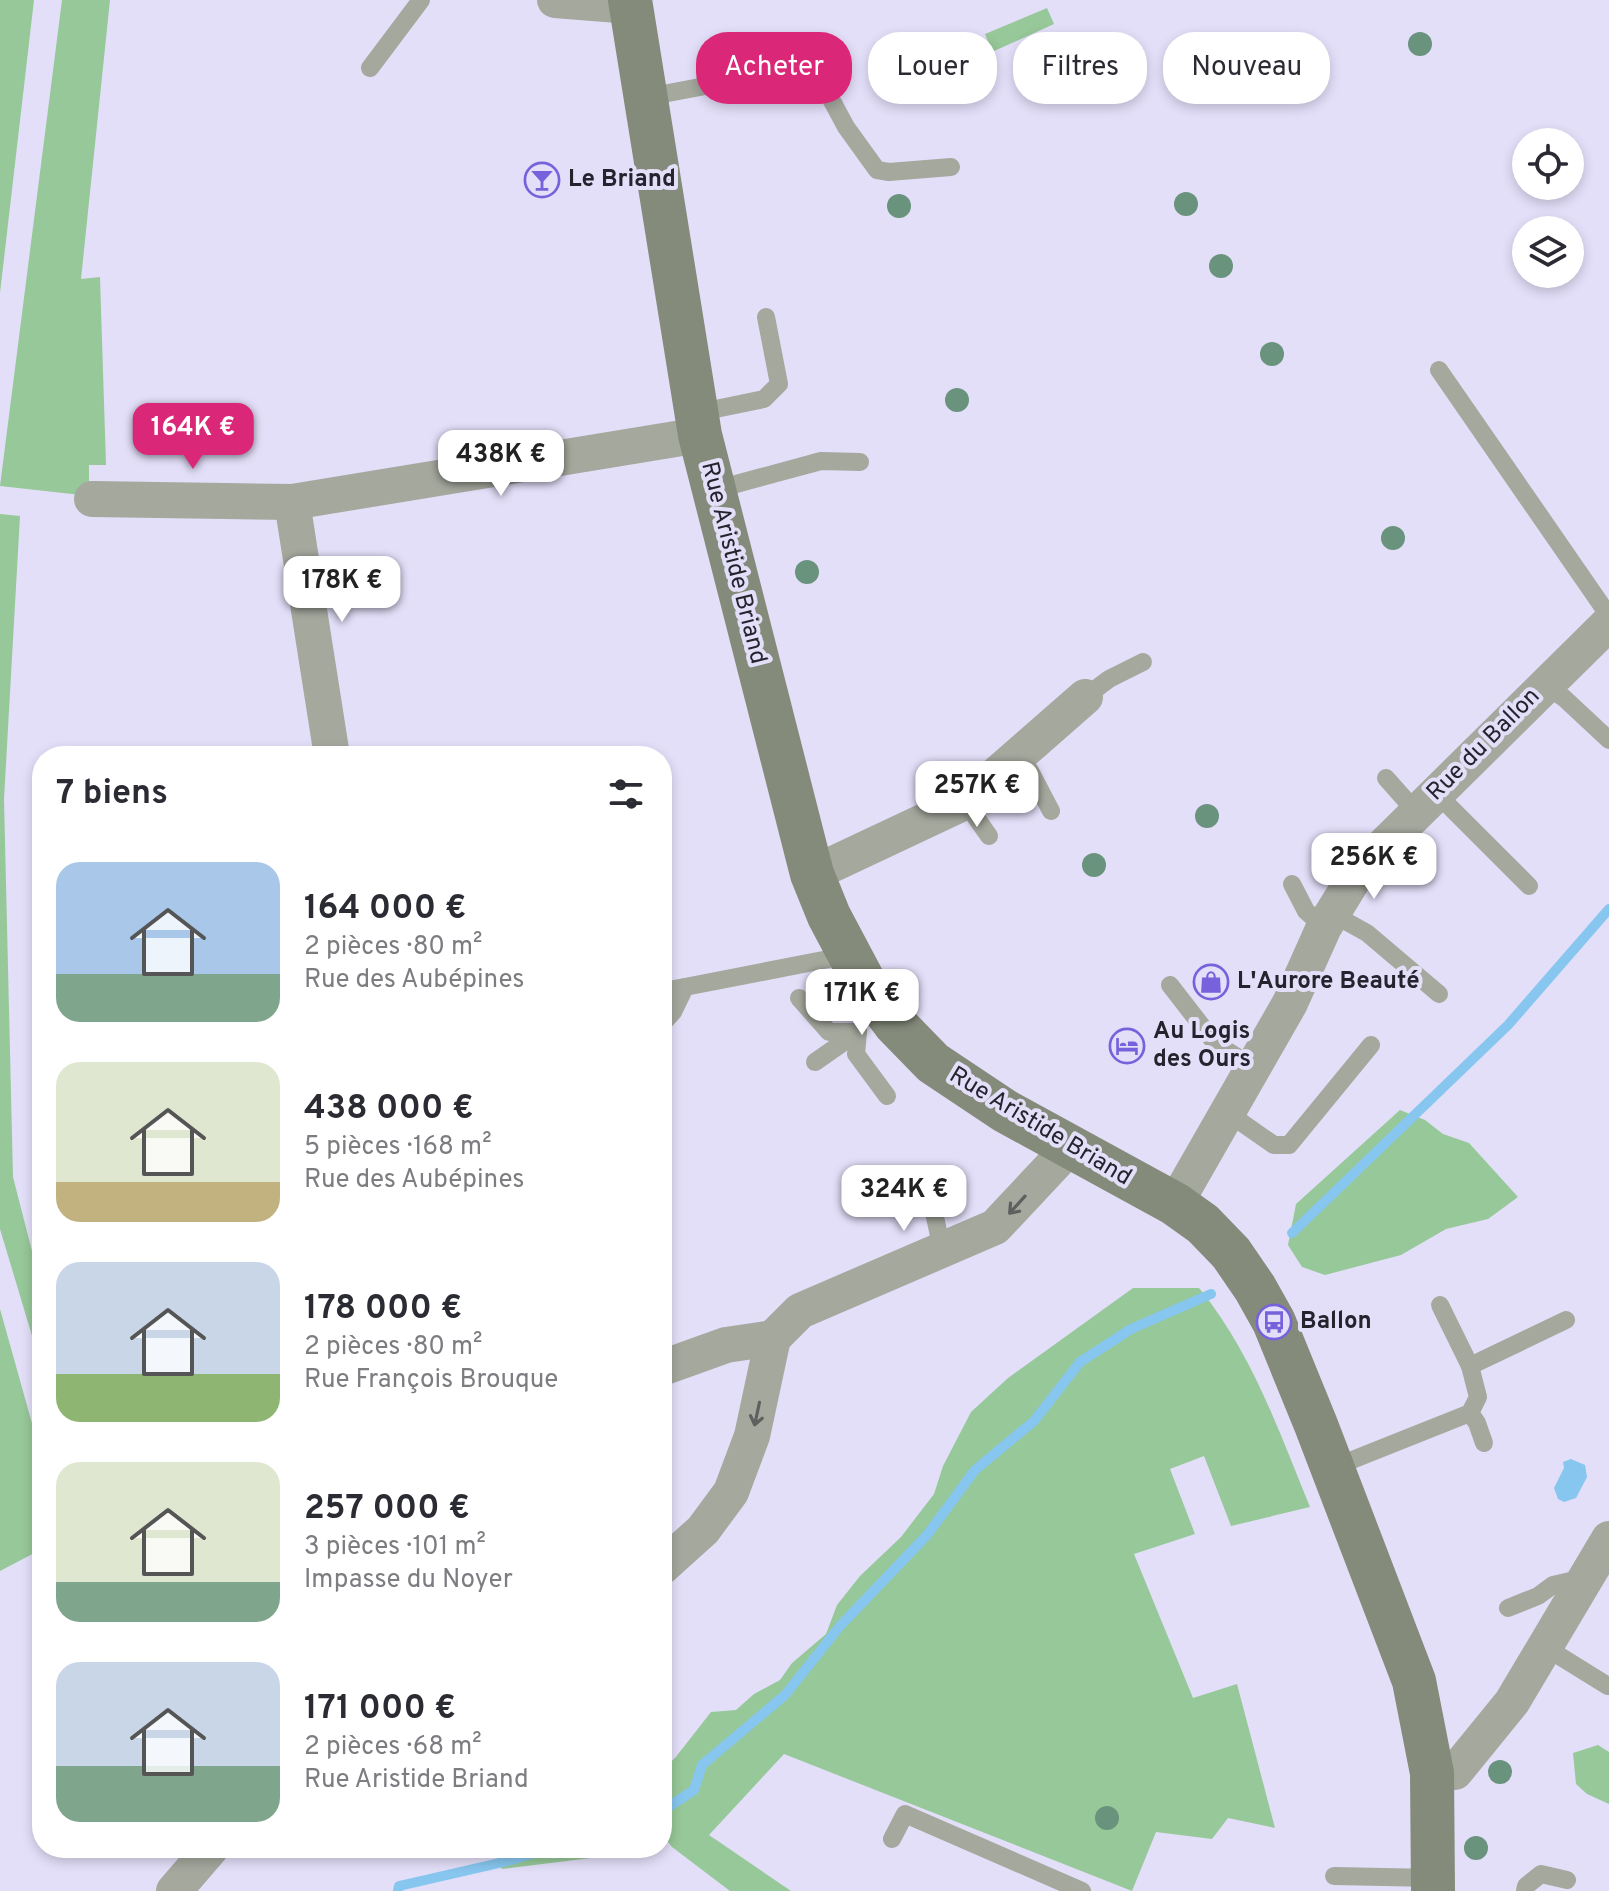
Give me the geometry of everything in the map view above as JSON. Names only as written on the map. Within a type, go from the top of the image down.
[{"type":"street","points":[[555,0],[630,3]]},
{"type":"street","name":"Rue Aristide Briand","points":[[630,3],[698,424],[812,874],[864,982],[872,1022],[1005,1111],[1175,1204],[1203,1224],[1231,1253],[1255,1288],[1274,1322],[1414,1681],[1432,1773],[1433,1885]]},
{"type":"street","points":[[92,499],[292,502],[698,424]]},
{"type":"street","points":[[292,502],[330,746]]},
{"type":"street","name":"Rue du Ballon","points":[[1175,1204],[1290,1003],[1328,920],[1359,870],[1609,623]]},
{"type":"street","points":[[812,874],[965,802],[1085,697]]},
{"type":"street","points":[[672,1558],[703,1530],[731,1492],[752,1436],[773,1338],[800,1311],[995,1227],[1056,1162],[1067,1145]]},
{"type":"street","points":[[672,1364],[726,1345],[773,1338]]},
{"type":"street","points":[[1432,1773],[1455,1772],[1512,1702],[1609,1539]]},
{"type":"street","points":[[182,1887],[204,1858]]},
{"type":"lane","points":[[370,68],[421,0]]},
{"type":"lane","points":[[647,97],[753,77],[803,73],[816,78],[825,88],[846,127],[877,170],[889,172],[951,167]]},
{"type":"lane","points":[[698,424],[764,399],[779,384],[766,317]]},
{"type":"lane","points":[[1439,370],[1609,616]]},
{"type":"lane","points":[[714,490],[821,461],[860,462]]},
{"type":"lane","points":[[1085,697],[1109,679],[1143,662]]},
{"type":"lane","points":[[1545,685],[1564,698],[1609,740]]},
{"type":"lane","points":[[1014,759],[1030,771],[1051,811]]},
{"type":"lane","points":[[1386,778],[1426,803],[1448,809],[1529,886]]},
{"type":"lane","points":[[965,802],[989,836]]},
{"type":"lane","points":[[1292,884],[1306,911],[1367,933],[1439,994]]},
{"type":"lane","points":[[672,989],[849,955]]},
{"type":"lane","points":[[1170,985],[1215,1043],[1253,1067]]},
{"type":"lane","points":[[672,1013],[685,987]]},
{"type":"lane","points":[[799,998],[829,1032],[872,1022]]},
{"type":"lane","points":[[815,1062],[872,1022]]},
{"type":"lane","points":[[872,1022],[856,1054],[887,1096]]},
{"type":"lane","points":[[1228,1113],[1274,1145],[1289,1145],[1371,1045]]},
{"type":"lane","points":[[933,1208],[942,1249]]},
{"type":"lane","points":[[1332,1468],[1470,1413],[1478,1397],[1470,1366],[1440,1305]]},
{"type":"lane","points":[[1470,1366],[1566,1320]]},
{"type":"lane","points":[[1470,1413],[1484,1443]]},
{"type":"lane","points":[[1508,1608],[1538,1596],[1553,1585],[1586,1577]]},
{"type":"lane","points":[[1545,1647],[1608,1686]]},
{"type":"lane","points":[[892,1839],[905,1814],[1082,1891]]},
{"type":"lane","points":[[1525,1891],[1526,1886],[1541,1874],[1567,1880]]},
{"type":"lane","points":[[1334,1876],[1433,1885]]},
{"type":"green space","points":[[0,0],[34,0],[0,293]]},
{"type":"green space","points":[[62,0],[110,0],[81,279],[100,277],[106,465],[89,465],[89,490],[81,495],[0,486]]},
{"type":"green space","points":[[1047,8],[1054,24],[1036,32],[1013,32],[1013,43],[997,50],[997,32],[990,32]]},
{"type":"green space","points":[[0,514],[20,516],[4,799],[13,1177],[32,1251],[32,1336],[0,1229]]},
{"type":"green space","points":[[1400,1110],[1425,1120],[1443,1134],[1469,1143],[1518,1197],[1488,1219],[1446,1229],[1401,1255],[1325,1275],[1302,1267],[1288,1245],[1296,1204]]},
{"type":"green space","points":[[1133,1288],[1199,1288],[1234,1338],[1275,1421],[1310,1507],[1231,1526],[1204,1456],[1170,1469],[1195,1534],[1134,1554],[1193,1698],[1237,1684],[1275,1828],[1228,1818],[1212,1839],[1156,1832],[1132,1891],[784,1754],[709,1835],[791,1891],[730,1891],[672,1847],[672,1761],[711,1712],[736,1710],[754,1694],[780,1680],[792,1663],[826,1634],[837,1605],[860,1576],[901,1537],[934,1494],[943,1466],[971,1412],[1008,1378]]},
{"type":"green space","points":[[0,1309],[32,1423],[32,1554],[0,1571]]},
{"type":"green space","points":[[1598,1745],[1609,1752],[1609,1804],[1587,1794],[1576,1784],[1573,1753]]},
{"type":"green space","points":[[497,1858],[591,1858],[502,1869]]},
{"type":"water","points":[[1571,1459],[1585,1465],[1587,1477],[1576,1498],[1564,1502],[1558,1499],[1554,1488],[1564,1468],[1563,1462]]},
{"type":"waterway","points":[[1292,1233],[1508,1025],[1609,909]]},
{"type":"waterway","points":[[672,1804],[694,1790],[702,1765],[785,1695],[840,1626],[927,1535],[975,1470],[1034,1421],[1080,1362],[1131,1329],[1211,1294]]},
{"type":"waterway","points":[[398,1891],[399,1886],[518,1858]]},
{"type":"place","name":"Le Briand","points":[[542,180]]},
{"type":"place","name":"L'Aurore Beauté","points":[[1211,982]]},
{"type":"place","name":"Au Logis des Ours","points":[[1127,1046]]},
{"type":"place","name":"Ballon","points":[[1274,1322]]}]
